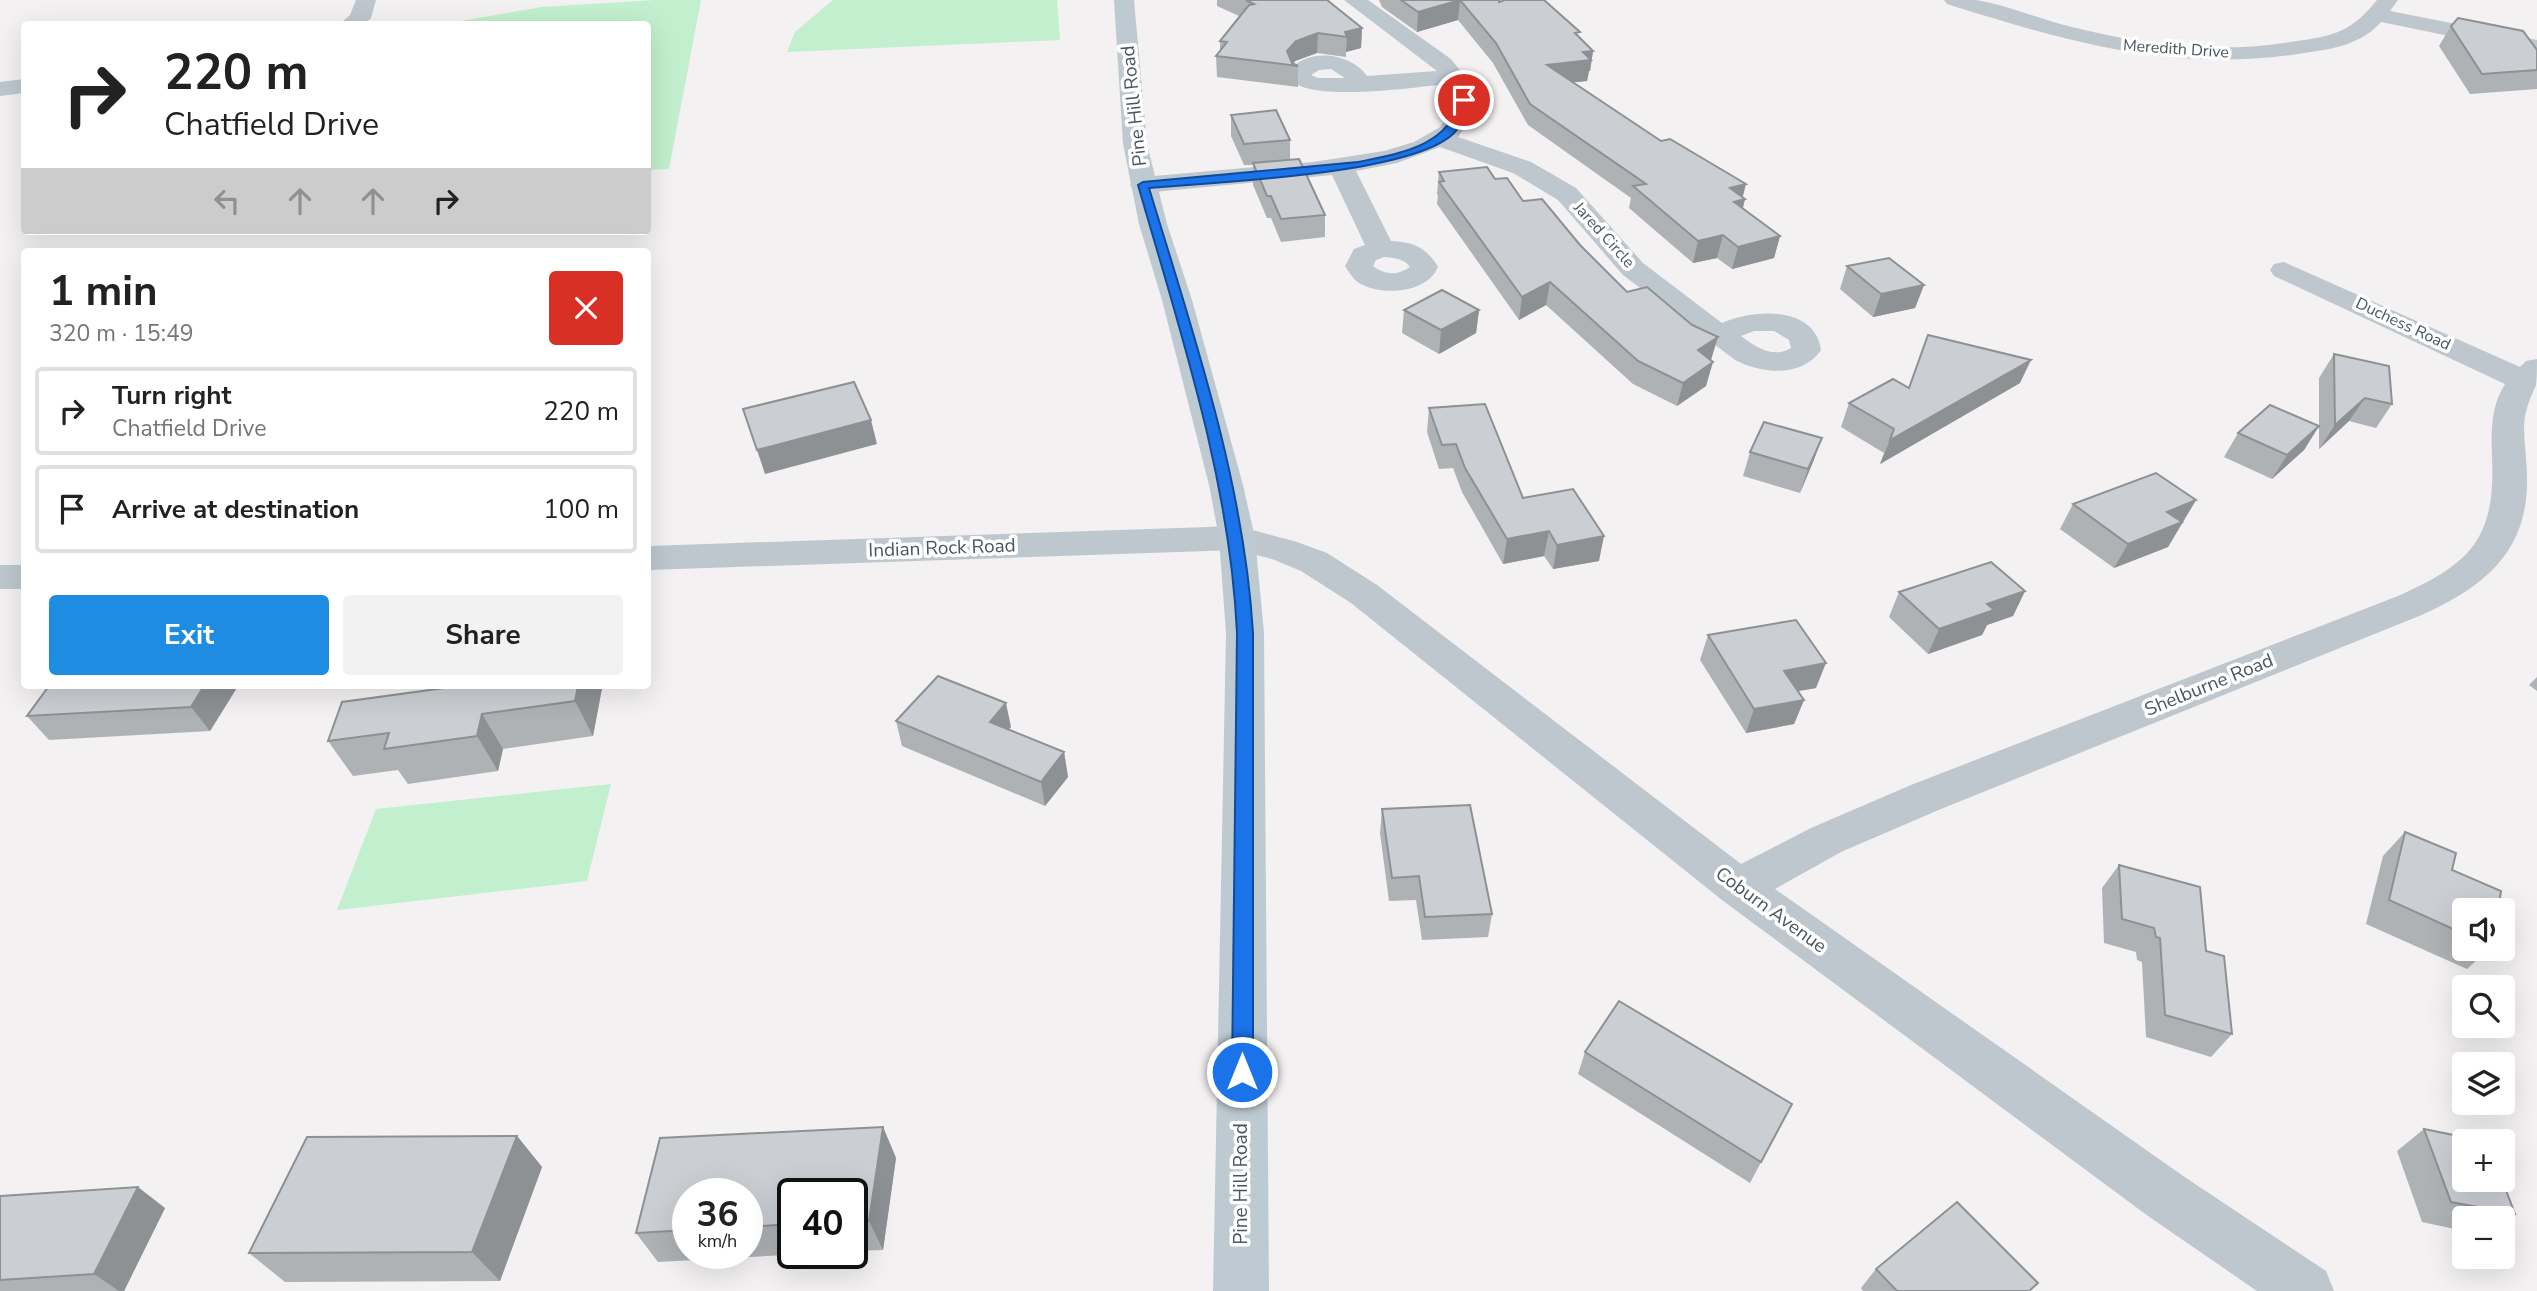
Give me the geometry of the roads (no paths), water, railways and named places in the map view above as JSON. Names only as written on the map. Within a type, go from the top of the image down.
[{"type":"street","points":[[355,21],[360,18],[366,0]]},
{"type":"street","name":"Pine Hill Road","points":[[1124,0],[1135,144],[1143,185],[1177,300],[1226,485],[1237,538],[1245,633],[1241,1291]]},
{"type":"street","points":[[1143,185],[1341,167],[1393,157],[1440,139],[1450,132],[1464,108],[1463,92],[1455,77],[1431,54],[1354,0]]},
{"type":"street","name":"Meredith Drive","points":[[1954,0],[2079,37],[2161,51],[2202,53],[2278,52],[2335,41],[2355,34],[2382,8]]},
{"type":"street","points":[[2382,8],[2537,47]]},
{"type":"street","points":[[1360,84],[1455,77]]},
{"type":"street","points":[[0,89],[21,86]]},
{"type":"street","name":"Jared Circle","points":[[1440,139],[1524,168],[1568,195],[1624,261],[1720,335]]},
{"type":"street","points":[[1341,167],[1381,249]]},
{"type":"street","name":"Duchess Road","points":[[2284,270],[2529,373]]},
{"type":"street","name":"Shelburne Road","points":[[1738,887],[1826,841],[1926,797],[2411,605],[2455,585],[2484,559],[2502,531],[2510,495],[2508,420],[2512,398],[2529,373]]},
{"type":"street","name":"Indian Rock Road","points":[[651,558],[1237,538]]},
{"type":"street","name":"Coburn Avenue","points":[[1237,538],[1284,550],[1314,562],[1364,594],[1738,887],[2156,1189],[2306,1291]]},
{"type":"street","points":[[0,577],[21,577]]}]
